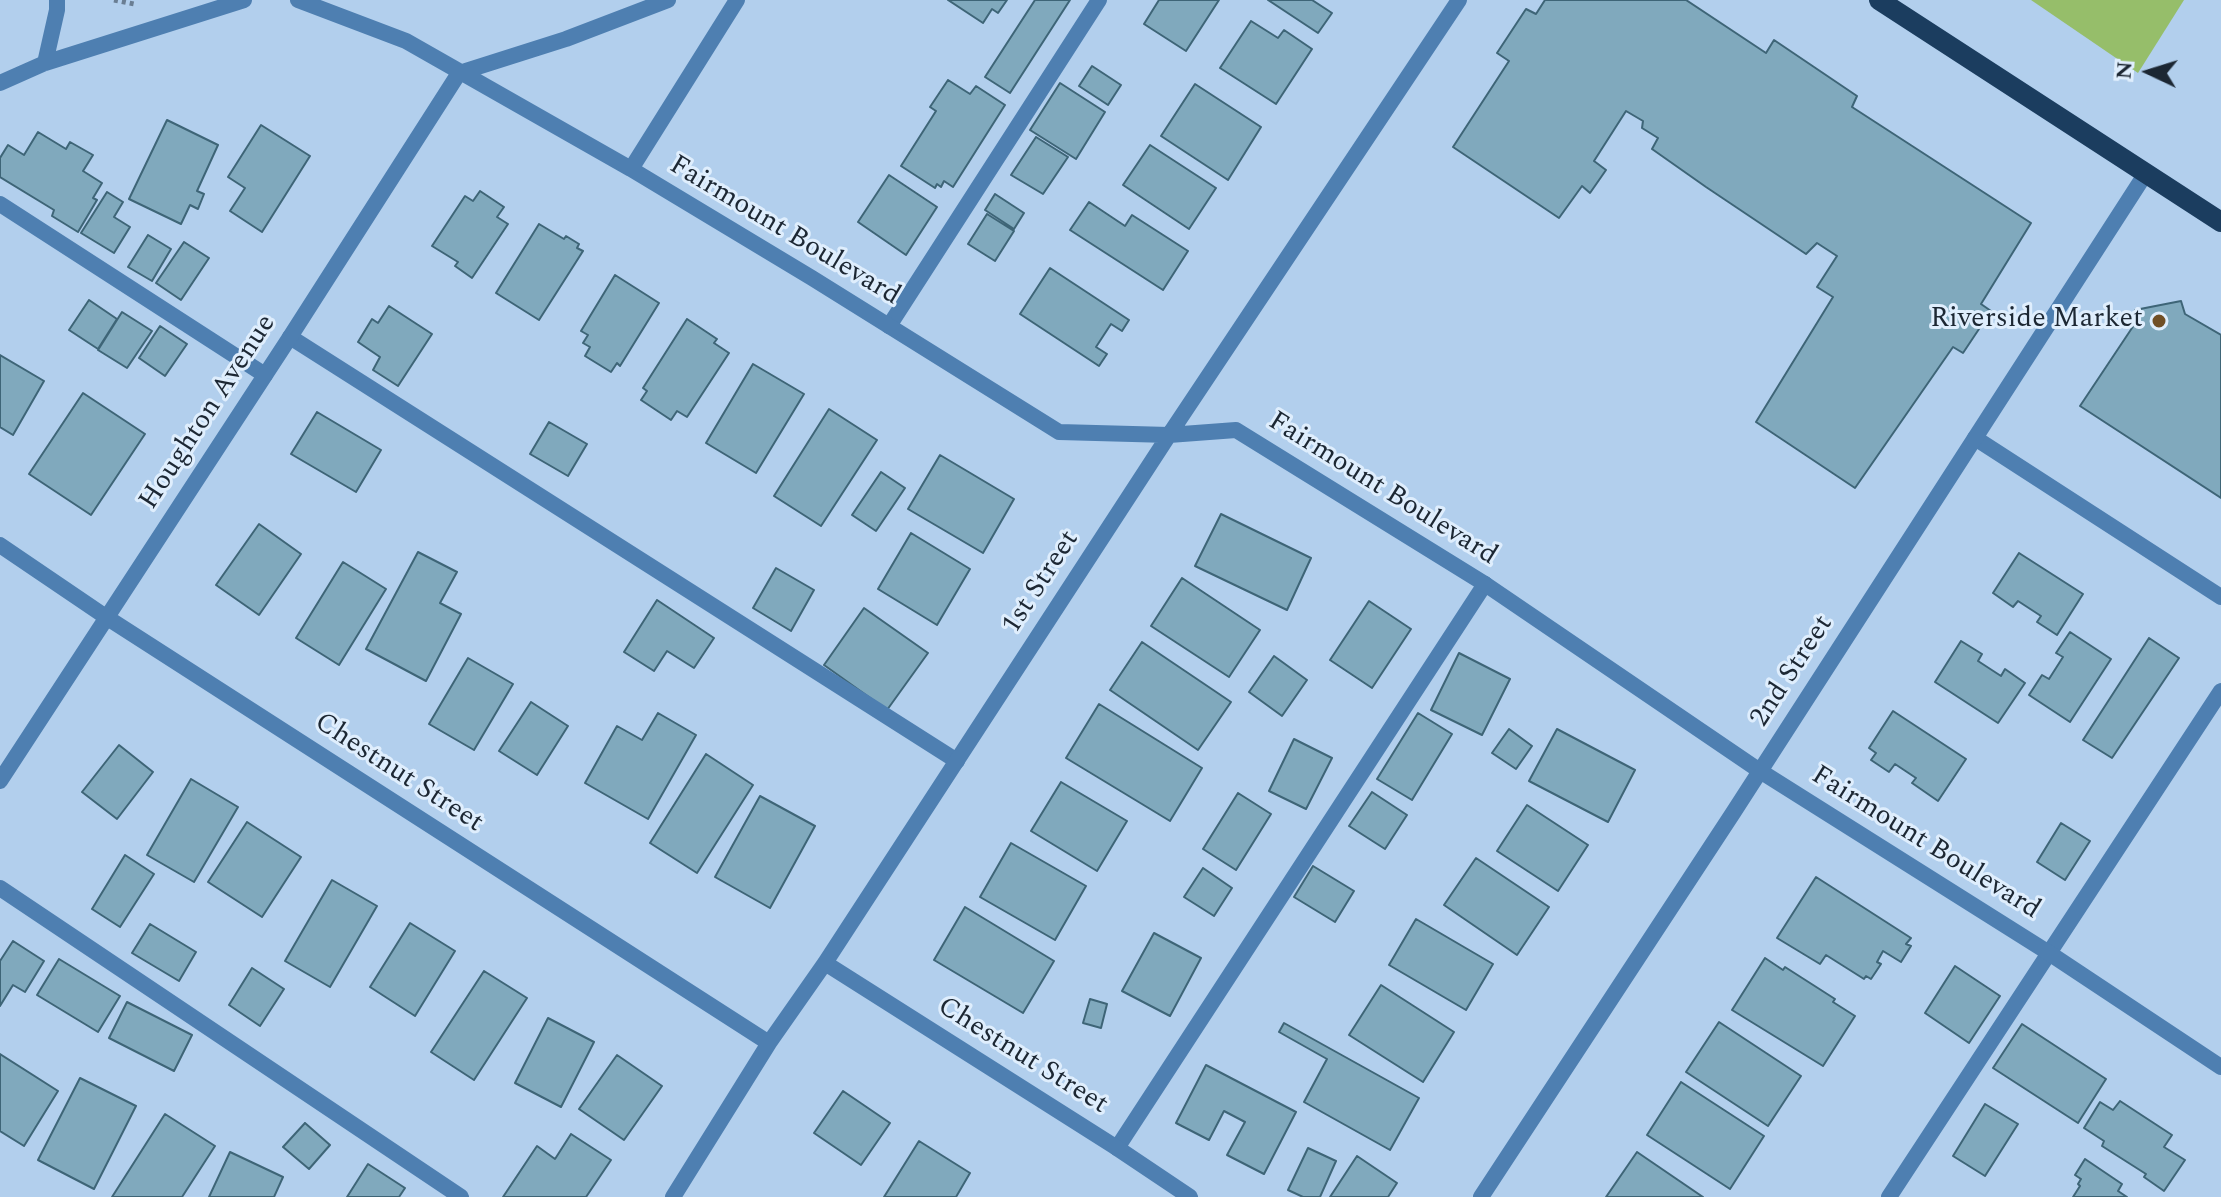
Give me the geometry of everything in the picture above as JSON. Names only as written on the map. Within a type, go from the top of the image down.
[{"type":"main road","points":[[1879,0],[2221,222]]},
{"type":"street","points":[[45,63],[57,0]]},
{"type":"street","points":[[0,83],[45,63],[244,0]]},
{"type":"street","name":"Fairmount Boulevard","points":[[298,0],[406,41],[631,169],[1059,432],[1169,435],[1236,430],[1485,584],[1760,771],[2049,953],[2221,1067]]},
{"type":"street","points":[[459,73],[566,39],[668,0]]},
{"type":"street","points":[[631,169],[737,0]]},
{"type":"street","points":[[889,326],[1099,0]]},
{"type":"street","name":"1st Street","points":[[673,1197],[769,1043],[825,963],[1169,435],[1459,0]]},
{"type":"street","name":"Houghton Avenue","points":[[0,781],[459,73]]},
{"type":"street","name":"2nd Street","points":[[1481,1197],[2146,173]]},
{"type":"street","points":[[0,204],[265,375]]},
{"type":"street","points":[[290,337],[957,761]]},
{"type":"street","points":[[1975,438],[2221,597]]},
{"type":"street","name":"Chestnut Street","points":[[0,545],[106,617],[769,1043]]},
{"type":"street","points":[[1117,1148],[1485,584]]},
{"type":"street","points":[[1889,1197],[2221,691]]},
{"type":"street","points":[[0,888],[461,1197]]},
{"type":"street","name":"Chestnut Street","points":[[825,963],[1190,1197]]},
{"type":"path","points":[[114,0],[134,4]]},
{"type":"green space","points":[[2031,0],[2184,0],[2138,73]]},
{"type":"building","points":[[948,0],[1007,0],[998,13],[992,9],[983,23]]},
{"type":"building","points":[[1035,0],[1070,0],[1010,93],[985,77]]},
{"type":"building","points":[[1159,0],[1219,0],[1186,51],[1144,24]]},
{"type":"building","points":[[1268,0],[1312,0],[1332,13],[1318,33]]},
{"type":"building","points":[[1545,0],[1686,0],[1766,53],[1774,40],[1857,96],[1852,107],[2031,223],[1981,304],[1991,311],[1963,353],[1953,347],[1855,488],[1756,422],[1833,297],[1817,287],[1837,256],[1817,243],[1806,254],[1706,187],[1652,149],[1658,138],[1642,128],[1643,121],[1626,111],[1594,161],[1606,170],[1590,193],[1582,186],[1559,218],[1453,147],[1509,61],[1497,53],[1526,9],[1536,14]]},
{"type":"building","points":[[1251,21],[1278,38],[1284,30],[1312,49],[1276,104],[1220,68]]},
{"type":"building","points":[[1092,66],[1121,85],[1108,105],[1079,86]]},
{"type":"building","points":[[948,80],[970,94],[976,86],[1005,105],[953,187],[944,181],[941,187],[937,184],[935,188],[901,166],[936,111],[930,107]]},
{"type":"building","points":[[1060,83],[1105,112],[1076,159],[1030,130]]},
{"type":"building","points":[[1195,84],[1261,127],[1228,180],[1161,136]]},
{"type":"building","points":[[167,120],[218,145],[197,191],[204,194],[198,209],[190,205],[181,224],[129,199]]},
{"type":"building","points":[[261,125],[310,156],[262,232],[230,211],[245,188],[228,177]]},
{"type":"building","points":[[38,132],[66,149],[70,142],[93,155],[83,171],[102,183],[93,198],[97,200],[78,232],[52,216],[54,210],[0,177],[0,158],[8,145],[24,155]]},
{"type":"building","points":[[1036,137],[1068,157],[1043,194],[1011,175]]},
{"type":"building","points":[[1150,145],[1216,188],[1189,229],[1123,185]]},
{"type":"building","points":[[889,175],[937,207],[906,255],[858,222]]},
{"type":"building","points":[[480,191],[504,207],[497,217],[508,224],[472,278],[455,266],[458,262],[432,246],[465,196],[473,201]]},
{"type":"building","points":[[107,192],[123,202],[114,217],[130,227],[114,253],[81,233]]},
{"type":"building","points":[[995,194],[1024,213],[1014,229],[985,210]]},
{"type":"building","points":[[1089,202],[1125,226],[1132,215],[1188,251],[1163,290],[1070,230]]},
{"type":"building","points":[[987,214],[1014,231],[995,261],[968,244]]},
{"type":"building","points":[[539,224],[564,239],[566,236],[579,244],[577,248],[583,251],[539,320],[496,293]]},
{"type":"building","points":[[148,235],[171,249],[152,281],[128,267]]},
{"type":"building","points":[[184,242],[209,258],[181,300],[156,283]]},
{"type":"building","points":[[1050,268],[1129,320],[1122,331],[1111,324],[1096,347],[1107,354],[1099,366],[1020,314]]},
{"type":"building","points":[[615,275],[659,303],[620,366],[617,363],[611,372],[585,356],[590,347],[583,343],[588,335],[581,331]]},
{"type":"building","points":[[89,300],[117,319],[98,349],[69,330]]},
{"type":"building","points":[[2181,301],[2185,314],[2221,335],[2221,498],[2080,406],[2138,319],[2135,310]]},
{"type":"building","points":[[389,306],[432,334],[398,386],[373,370],[380,357],[358,342],[372,319],[378,323]]},
{"type":"building","points":[[122,312],[152,331],[127,368],[98,350]]},
{"type":"building","points":[[687,319],[717,339],[714,343],[729,353],[687,417],[677,411],[671,420],[641,400],[647,391],[643,388]]},
{"type":"building","points":[[160,326],[187,344],[165,376],[139,358]]},
{"type":"building","points":[[0,355],[44,381],[13,435],[0,427]]},
{"type":"building","points":[[753,364],[804,394],[756,473],[706,443]]},
{"type":"building","points":[[83,393],[145,434],[91,515],[29,474]]},
{"type":"building","points":[[829,409],[877,440],[821,526],[774,496]]},
{"type":"building","points":[[317,412],[381,450],[356,492],[291,454]]},
{"type":"building","points":[[549,422],[587,444],[568,476],[530,454]]},
{"type":"building","points":[[940,455],[1014,499],[983,553],[908,509]]},
{"type":"building","points":[[881,472],[905,488],[876,531],[852,515]]},
{"type":"building","points":[[1221,514],[1311,558],[1287,610],[1195,566]]},
{"type":"building","points":[[259,524],[301,554],[259,615],[216,585]]},
{"type":"building","points":[[911,533],[970,569],[937,625],[878,589]]},
{"type":"building","points":[[418,552],[457,572],[440,603],[461,614],[426,681],[366,649]]},
{"type":"building","points":[[2019,553],[2083,594],[2057,635],[2037,622],[2041,616],[2018,601],[2013,607],[1993,593]]},
{"type":"building","points":[[343,562],[386,589],[339,665],[296,638]]},
{"type":"building","points":[[776,568],[814,590],[791,631],[753,608]]},
{"type":"building","points":[[1182,578],[1260,630],[1229,677],[1151,626]]},
{"type":"building","points":[[657,600],[714,638],[694,668],[667,651],[654,671],[624,652]]},
{"type":"building","points":[[1369,601],[1411,629],[1372,688],[1330,660]]},
{"type":"building","points":[[864,608],[928,653],[887,710],[824,665]]},
{"type":"building","points":[[2070,632],[2111,659],[2070,722],[2029,695],[2042,675],[2049,679],[2063,657],[2056,653]]},
{"type":"building","points":[[2149,638],[2179,658],[2112,758],[2083,740]]},
{"type":"building","points":[[1961,641],[1982,654],[1978,661],[2001,676],[2005,669],[2025,683],[1998,723],[1935,682]]},
{"type":"building","points":[[1142,642],[1231,702],[1198,750],[1110,690]]},
{"type":"building","points":[[1459,653],[1510,679],[1482,735],[1431,710]]},
{"type":"building","points":[[1274,656],[1307,680],[1282,716],[1249,692]]},
{"type":"building","points":[[468,658],[513,684],[474,750],[429,724]]},
{"type":"building","points":[[531,702],[568,726],[537,775],[499,751]]},
{"type":"building","points":[[1099,704],[1202,768],[1170,821],[1066,758]]},
{"type":"building","points":[[1893,711],[1966,759],[1938,801],[1912,783],[1916,778],[1895,764],[1889,772],[1871,760],[1876,753],[1869,748]]},
{"type":"building","points":[[658,713],[696,735],[648,819],[585,783],[617,726],[642,740]]},
{"type":"building","points":[[1418,713],[1452,734],[1412,800],[1377,779]]},
{"type":"building","points":[[1509,729],[1532,746],[1516,769],[1492,753]]},
{"type":"building","points":[[1557,729],[1635,770],[1608,822],[1529,781]]},
{"type":"building","points":[[1294,739],[1332,758],[1306,809],[1269,791]]},
{"type":"building","points":[[119,745],[153,772],[117,819],[82,792]]},
{"type":"building","points":[[706,754],[753,785],[697,873],[650,843]]},
{"type":"building","points":[[191,779],[238,807],[194,882],[147,855]]},
{"type":"building","points":[[1061,782],[1127,821],[1097,871],[1031,831]]},
{"type":"building","points":[[1372,792],[1407,815],[1385,849],[1349,826]]},
{"type":"building","points":[[1238,793],[1271,814],[1236,870],[1203,849]]},
{"type":"building","points":[[760,796],[815,826],[770,908],[715,877]]},
{"type":"building","points":[[1527,805],[1588,845],[1558,891],[1497,851]]},
{"type":"building","points":[[247,822],[301,857],[262,917],[208,882]]},
{"type":"building","points":[[2061,823],[2090,841],[2065,880],[2037,862]]},
{"type":"building","points":[[1011,843],[1086,886],[1055,940],[980,897]]},
{"type":"building","points":[[125,855],[154,874],[120,927],[92,909]]},
{"type":"building","points":[[1476,858],[1549,907],[1517,955],[1444,905]]},
{"type":"building","points":[[1313,866],[1354,891],[1335,922],[1294,897]]},
{"type":"building","points":[[1203,868],[1232,888],[1214,916],[1184,897]]},
{"type":"building","points":[[1816,877],[1911,938],[1906,944],[1911,946],[1901,962],[1883,951],[1877,962],[1881,964],[1871,979],[1866,976],[1864,979],[1826,955],[1820,964],[1777,938]]},
{"type":"building","points":[[332,880],[377,906],[330,987],[285,961]]},
{"type":"building","points":[[965,907],[1054,961],[1023,1013],[934,960]]},
{"type":"building","points":[[1416,919],[1493,964],[1466,1010],[1389,965]]},
{"type":"building","points":[[410,923],[455,951],[415,1016],[370,987]]},
{"type":"building","points":[[150,924],[196,952],[179,981],[132,953]]},
{"type":"building","points":[[1154,933],[1201,958],[1170,1016],[1122,991]]},
{"type":"building","points":[[13,941],[44,961],[25,992],[13,985],[0,1006],[0,961]]},
{"type":"building","points":[[1765,958],[1835,999],[1833,1002],[1855,1016],[1823,1066],[1732,1010]]},
{"type":"building","points":[[59,959],[120,996],[98,1032],[37,995]]},
{"type":"building","points":[[1955,966],[2000,996],[1969,1043],[1925,1013]]},
{"type":"building","points":[[252,968],[284,989],[260,1026],[229,1005]]},
{"type":"building","points":[[484,971],[527,998],[474,1080],[431,1052]]},
{"type":"building","points":[[1381,985],[1454,1032],[1423,1082],[1349,1035]]},
{"type":"building","points":[[1090,999],[1107,1004],[1101,1028],[1083,1023]]},
{"type":"building","points":[[127,1002],[192,1035],[174,1071],[109,1038]]},
{"type":"building","points":[[548,1018],[594,1042],[561,1107],[515,1083]]},
{"type":"building","points":[[1719,1022],[1801,1076],[1768,1126],[1686,1072]]},
{"type":"building","points":[[1284,1023],[1419,1098],[1390,1150],[1304,1102],[1327,1059],[1279,1032]]},
{"type":"building","points":[[2022,1024],[2106,1079],[2078,1123],[1993,1068]]},
{"type":"building","points":[[0,1054],[58,1091],[24,1146],[0,1131]]},
{"type":"building","points":[[617,1055],[662,1086],[624,1140],[579,1109]]},
{"type":"building","points":[[1206,1065],[1296,1112],[1264,1174],[1227,1155],[1245,1122],[1224,1111],[1209,1140],[1176,1123]]},
{"type":"building","points":[[80,1078],[136,1106],[94,1189],[38,1160]]},
{"type":"building","points":[[1681,1082],[1764,1136],[1730,1189],[1647,1135]]},
{"type":"building","points":[[843,1091],[890,1123],[861,1165],[814,1133]]},
{"type":"building","points":[[2120,1101],[2172,1135],[2164,1147],[2185,1160],[2164,1191],[2144,1177],[2146,1174],[2102,1146],[2104,1141],[2084,1128],[2100,1102],[2113,1110]]},
{"type":"building","points":[[1985,1104],[2018,1124],[1985,1176],[1953,1156]]},
{"type":"building","points":[[165,1114],[215,1146],[182,1197],[112,1197]]},
{"type":"building","points":[[305,1123],[330,1145],[309,1169],[283,1147]]},
{"type":"building","points":[[571,1134],[611,1160],[586,1197],[503,1197],[537,1146],[555,1159]]},
{"type":"building","points":[[919,1141],[970,1173],[956,1197],[884,1197]]},
{"type":"building","points":[[1308,1148],[1336,1161],[1320,1197],[1303,1197],[1288,1190]]},
{"type":"building","points":[[230,1152],[283,1177],[274,1197],[209,1197]]},
{"type":"building","points":[[1637,1152],[1703,1197],[1606,1197]]},
{"type":"building","points":[[1357,1156],[1397,1183],[1388,1197],[1330,1197]]},
{"type":"building","points":[[2085,1159],[2122,1184],[2118,1191],[2127,1197],[2073,1197],[2081,1179],[2075,1175]]},
{"type":"building","points":[[368,1164],[405,1188],[399,1197],[347,1197]]},
{"type":"place","name":"Riverside Market","points":[[2159,321]]}]
